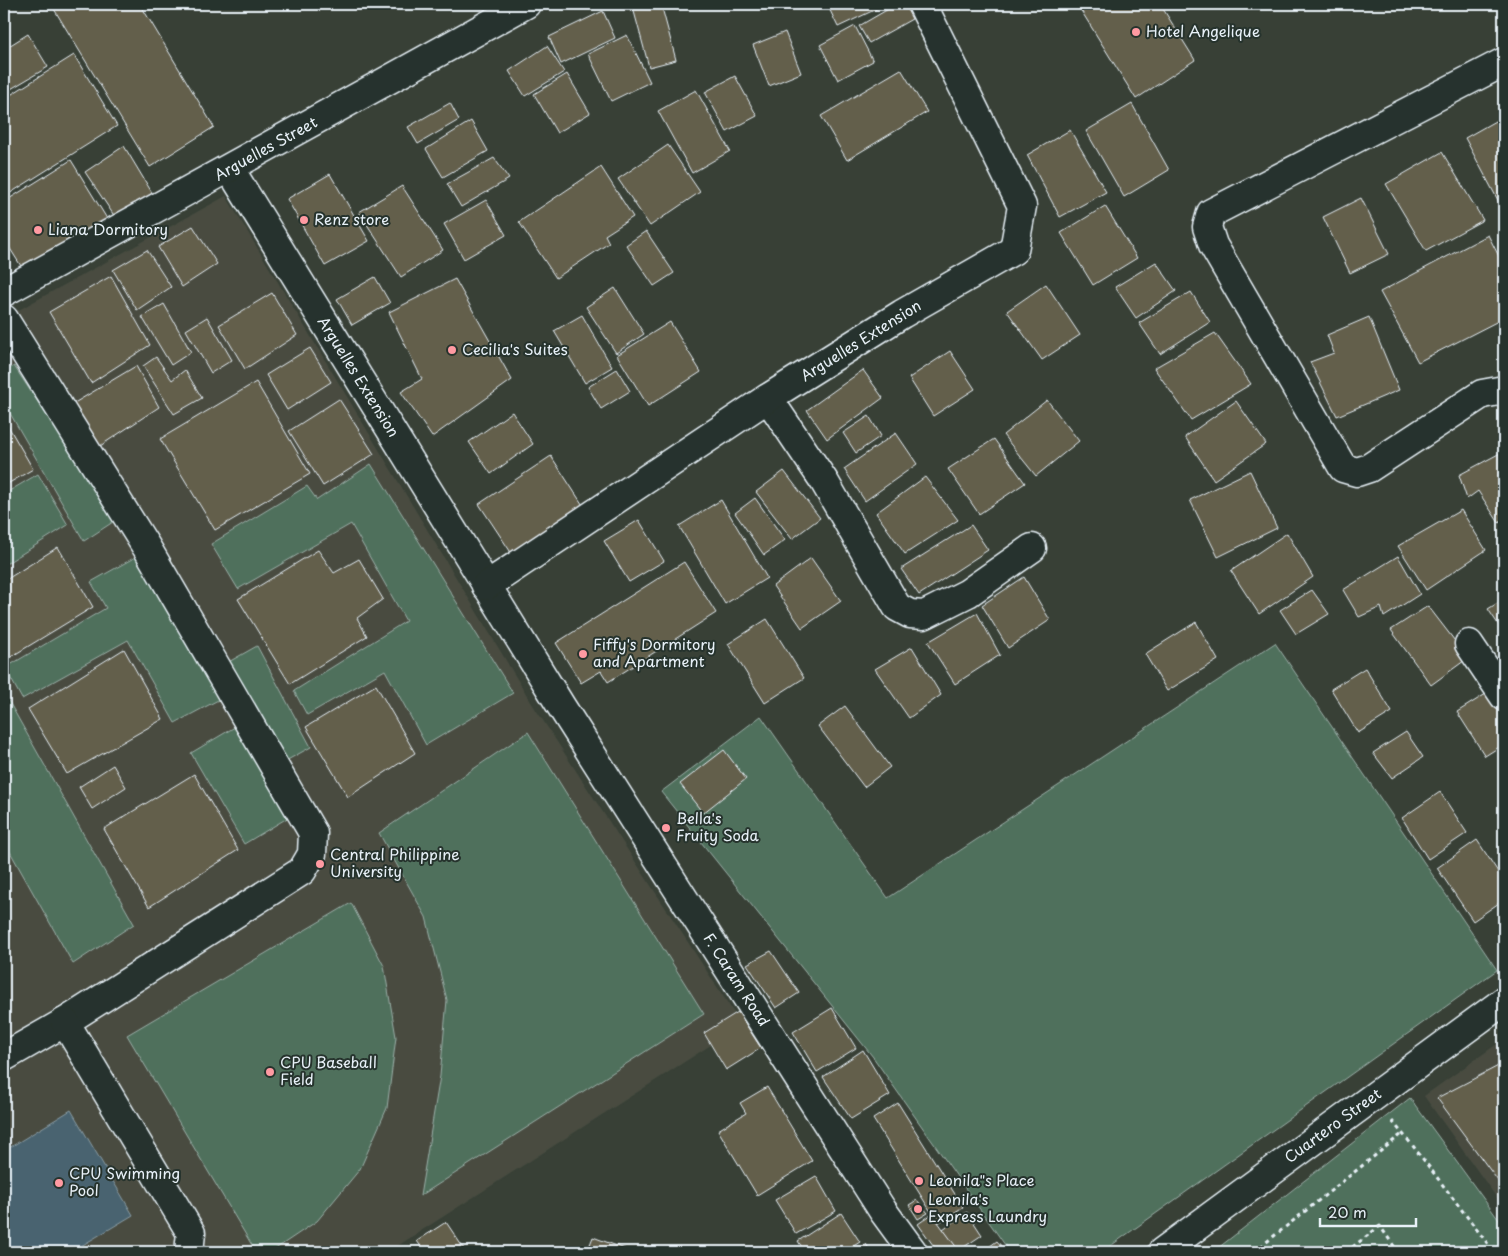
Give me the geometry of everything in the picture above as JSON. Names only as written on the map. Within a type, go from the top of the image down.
[{"type":"street","name":"Arguelles Street","points":[[4,292],[526,4]]},
{"type":"street","name":"Arguelles Extension","points":[[486,586],[768,398],[902,314],[1014,250],[1022,206],[922,4]]},
{"type":"street","points":[[1504,62],[1211,213],[1207,227],[1214,245],[1342,468],[1357,472],[1369,468],[1482,394],[1504,390]]},
{"type":"street","name":"Arguelles Extension","points":[[230,169],[561,706]]},
{"type":"street","points":[[4,319],[144,542],[313,834],[312,854],[302,871],[64,1022],[4,1057]]},
{"type":"street","points":[[768,398],[824,481],[897,607],[910,614],[924,615],[968,593],[1032,548]]},
{"type":"street","points":[[1469,644],[1504,696]]},
{"type":"street","name":"F. Caram Road","points":[[561,706],[883,1211],[913,1252]]},
{"type":"street","name":"Cuartero Street","points":[[1162,1252],[1504,1001]]},
{"type":"street","points":[[64,1022],[190,1233],[189,1252]]},
{"type":"path","points":[[1373,1097],[1494,1252]]},
{"type":"path","points":[[1254,1252],[1402,1134]]},
{"type":"path","points":[[1346,1252],[1380,1226],[1398,1252]]},
{"type":"shaded area","name":"Central Philippine University","points":[[226,196],[531,702],[742,1025],[388,1252],[4,1252],[4,318]]},
{"type":"shaded area","points":[[1504,1039],[1504,1208],[1424,1096]]},
{"type":"green space","points":[[14,366],[116,520],[84,541],[4,403],[4,372]]},
{"type":"green space","points":[[371,464],[513,693],[426,745],[385,670],[307,715],[294,691],[406,621],[351,524],[238,589],[211,544],[307,486],[317,500]]},
{"type":"green space","points":[[38,474],[68,525],[4,565],[4,494]]},
{"type":"green space","points":[[139,555],[220,699],[175,723],[128,640],[22,699],[5,668],[106,608],[91,582]]},
{"type":"green space","points":[[1275,643],[1497,970],[1102,1252],[1010,1252],[873,1057],[661,792],[761,716],[888,898]]},
{"type":"green space","points":[[257,646],[311,747],[282,763],[225,664]]},
{"type":"green space","points":[[4,693],[134,924],[73,964],[4,841]]},
{"type":"green space","points":[[240,724],[294,814],[244,844],[191,753]]},
{"type":"green space","points":[[528,732],[704,1014],[420,1196],[440,1076],[447,1000],[426,917],[379,833]]},
{"type":"green space","name":"CPU Baseball Field","points":[[351,903],[384,966],[396,1037],[387,1108],[360,1169],[317,1221],[271,1252],[256,1252],[127,1035]]},
{"type":"green space","points":[[1410,1098],[1504,1227],[1504,1252],[1213,1252]]},
{"type":"water","name":"CPU Swimming Pool","points":[[71,1110],[133,1215],[71,1252],[4,1252],[4,1151]]},
{"type":"building","points":[[51,4],[140,4],[214,127],[150,167]]},
{"type":"building","points":[[632,4],[661,4],[676,60],[649,67]]},
{"type":"building","points":[[827,4],[884,4],[885,5],[838,27]]},
{"type":"building","points":[[897,4],[904,4],[912,19],[869,43],[859,26]]},
{"type":"building","name":"Hotel Angelique","points":[[1077,4],[1160,4],[1195,60],[1136,99]]},
{"type":"building","points":[[603,11],[615,38],[561,64],[549,37]]},
{"type":"building","points":[[855,26],[873,61],[838,80],[820,45]]},
{"type":"building","points":[[785,32],[801,73],[769,86],[753,45]]},
{"type":"building","points":[[28,34],[48,67],[4,93],[4,49]]},
{"type":"building","points":[[627,35],[650,82],[611,101],[588,54]]},
{"type":"building","points":[[547,46],[564,72],[525,96],[509,71]]},
{"type":"building","points":[[74,55],[117,126],[4,197],[4,99]]},
{"type":"building","points":[[901,69],[927,112],[847,160],[821,116]]},
{"type":"building","points":[[567,74],[590,113],[557,133],[534,94]]},
{"type":"building","points":[[735,76],[757,116],[727,132],[705,92]]},
{"type":"building","points":[[696,90],[730,151],[692,173],[658,111]]},
{"type":"building","points":[[450,103],[459,120],[418,144],[408,127]]},
{"type":"building","points":[[1132,104],[1169,170],[1124,197],[1086,131]]},
{"type":"building","points":[[1504,116],[1504,202],[1500,204],[1465,138]]},
{"type":"building","points":[[471,121],[488,151],[443,177],[426,149]]},
{"type":"building","points":[[1070,130],[1106,192],[1060,217],[1027,155]]},
{"type":"building","points":[[668,145],[700,192],[650,226],[618,179]]},
{"type":"building","points":[[124,146],[154,196],[117,220],[85,172]]},
{"type":"building","points":[[1442,152],[1483,220],[1426,251],[1386,184]]},
{"type":"building","points":[[494,158],[509,179],[461,207],[447,184]]},
{"type":"building","points":[[71,160],[109,222],[26,274],[4,239],[4,202]]},
{"type":"building","points":[[601,167],[633,217],[605,235],[609,243],[556,278],[519,222]]},
{"type":"building","points":[[330,174],[369,241],[325,266],[287,199]]},
{"type":"building","points":[[402,186],[443,250],[401,277],[359,212]]},
{"type":"building","points":[[1361,198],[1389,254],[1350,273],[1323,217]]},
{"type":"building","points":[[486,200],[506,235],[464,259],[444,224]]},
{"type":"building","points":[[1105,206],[1137,258],[1093,285],[1061,233]]},
{"type":"building","points":[[193,226],[217,264],[182,287],[158,247]]},
{"type":"building","points":[[646,231],[674,273],[654,286],[626,245]]},
{"type":"building","points":[[1488,235],[1504,266],[1504,318],[1418,362],[1380,292]]},
{"type":"building","points":[[147,250],[171,287],[137,310],[113,270]]},
{"type":"building","points":[[1156,262],[1176,291],[1136,318],[1115,287]]},
{"type":"building","points":[[111,276],[150,345],[91,383],[49,312]]},
{"type":"building","points":[[375,277],[390,303],[352,325],[337,299]]},
{"type":"building","points":[[455,279],[512,380],[432,437],[401,392],[422,379],[389,312]]},
{"type":"building","points":[[1046,284],[1080,335],[1042,360],[1007,311]]},
{"type":"building","points":[[615,288],[644,334],[616,353],[586,307]]},
{"type":"building","points":[[1191,292],[1210,322],[1160,354],[1139,323]]},
{"type":"building","points":[[272,293],[297,335],[245,369],[219,325]]},
{"type":"building","points":[[164,304],[191,352],[171,365],[142,317]]},
{"type":"building","points":[[582,315],[612,367],[585,383],[554,331]]},
{"type":"building","points":[[207,317],[232,360],[211,373],[186,330]]},
{"type":"building","points":[[1369,317],[1399,390],[1337,416],[1310,362],[1334,353],[1327,335]]},
{"type":"building","points":[[670,322],[701,372],[648,406],[617,355]]},
{"type":"building","points":[[1215,333],[1251,384],[1191,420],[1154,368]]},
{"type":"building","points":[[310,348],[331,382],[287,410],[266,375]]},
{"type":"building","points":[[950,351],[975,389],[933,416],[909,378]]},
{"type":"building","points":[[156,357],[172,380],[185,370],[202,398],[174,414],[143,366]]},
{"type":"building","points":[[136,366],[159,407],[97,448],[71,405]]},
{"type":"building","points":[[617,369],[630,391],[601,409],[588,387]]},
{"type":"building","points":[[863,370],[883,398],[827,439],[807,410]]},
{"type":"building","points":[[256,382],[310,474],[215,530],[160,439]]},
{"type":"building","points":[[339,399],[374,454],[323,486],[289,431]]},
{"type":"building","points":[[1047,400],[1079,441],[1036,476],[1003,435]]},
{"type":"building","points":[[1236,401],[1266,444],[1214,480],[1185,437]]},
{"type":"building","points":[[512,412],[533,444],[491,474],[469,442]]},
{"type":"building","points":[[869,416],[881,436],[856,453],[843,433]]},
{"type":"building","points":[[4,419],[33,469],[4,486]]},
{"type":"building","points":[[896,433],[917,464],[865,501],[844,469]]},
{"type":"building","points":[[994,439],[1025,483],[979,514],[948,469]]},
{"type":"building","points":[[1504,451],[1504,519],[1499,523],[1478,491],[1467,499],[1459,475]]},
{"type":"building","points":[[551,456],[586,510],[514,557],[479,504]]},
{"type":"building","points":[[784,471],[820,518],[792,539],[756,492]]},
{"type":"building","points":[[1250,471],[1277,528],[1218,557],[1190,500]]},
{"type":"building","points":[[925,477],[958,520],[905,554],[876,513]]},
{"type":"building","points":[[755,498],[785,540],[764,555],[735,513]]},
{"type":"building","points":[[721,500],[767,578],[725,604],[679,526]]},
{"type":"building","points":[[1461,510],[1486,550],[1426,590],[1398,546]]},
{"type":"building","points":[[639,520],[664,561],[629,582],[604,541]]},
{"type":"building","points":[[971,525],[988,550],[919,595],[901,569]]},
{"type":"building","points":[[1287,533],[1313,577],[1259,614],[1231,571]]},
{"type":"building","points":[[58,547],[93,607],[4,661],[4,581]]},
{"type":"building","points":[[318,550],[334,573],[359,559],[383,599],[357,618],[367,636],[290,684],[238,599]]},
{"type":"building","points":[[1398,556],[1420,594],[1384,617],[1381,607],[1359,617],[1343,590]]},
{"type":"building","points":[[811,558],[841,601],[802,628],[773,586]]},
{"type":"building","points":[[684,562],[716,613],[608,682],[601,671],[581,683],[556,643]]},
{"type":"building","points":[[1024,577],[1050,620],[1008,648],[982,605]]},
{"type":"building","points":[[1312,590],[1329,614],[1296,634],[1280,610]]},
{"type":"building","points":[[1504,599],[1504,633],[1488,609]]},
{"type":"building","points":[[1428,606],[1468,658],[1431,685],[1391,630]]},
{"type":"building","points":[[977,613],[1000,655],[955,684],[928,642]]},
{"type":"building","points":[[767,619],[804,678],[765,703],[728,644]]},
{"type":"building","points":[[1196,622],[1218,660],[1167,691],[1145,654]]},
{"type":"building","points":[[912,647],[941,695],[909,718],[875,669]]},
{"type":"building","points":[[124,649],[163,719],[67,774],[28,709]]},
{"type":"building","points":[[1365,668],[1392,712],[1358,733],[1331,689]]},
{"type":"building","points":[[376,685],[415,753],[348,797],[306,727]]},
{"type":"building","points":[[1489,692],[1504,717],[1504,744],[1485,756],[1457,712]]},
{"type":"building","points":[[845,706],[890,767],[864,787],[818,726]]},
{"type":"building","points":[[1406,732],[1423,757],[1392,778],[1373,753]]},
{"type":"building","points":[[724,750],[746,779],[703,813],[680,784]]},
{"type":"building","points":[[113,765],[126,787],[92,809],[79,787]]},
{"type":"building","points":[[194,774],[238,850],[149,907],[104,829]]},
{"type":"building","points":[[1440,792],[1467,833],[1428,859],[1402,818]]},
{"type":"building","points":[[1477,840],[1504,881],[1504,911],[1499,903],[1473,921],[1437,868]]},
{"type":"building","points":[[771,951],[799,993],[776,1008],[747,964]]},
{"type":"building","points":[[832,1008],[856,1048],[817,1072],[793,1032]]},
{"type":"building","points":[[738,1012],[761,1048],[726,1070],[704,1033]]},
{"type":"building","points":[[863,1050],[890,1095],[851,1119],[823,1077]]},
{"type":"building","points":[[1504,1063],[1504,1189],[1437,1098]]},
{"type":"building","points":[[767,1087],[812,1161],[757,1195],[718,1130],[746,1113],[740,1103]]},
{"type":"building","points":[[898,1103],[963,1207],[938,1223],[873,1119]]},
{"type":"building","points":[[816,1176],[836,1211],[796,1234],[775,1200]]},
{"type":"building","name":"Leonila's Express Laundry","points":[[917,1200],[928,1213],[918,1219],[909,1205]]},
{"type":"building","points":[[967,1212],[982,1235],[958,1251],[943,1229]]},
{"type":"building","points":[[841,1213],[860,1242],[844,1252],[805,1252],[798,1241]]},
{"type":"building","points":[[932,1214],[960,1252],[938,1252],[918,1224]]},
{"type":"building","points":[[446,1222],[466,1252],[425,1252],[417,1241]]},
{"type":"building","points":[[593,1237],[625,1249],[624,1252],[587,1252]]},
{"type":"building","points":[[997,1241],[1006,1252],[982,1252]]},
{"type":"building","points":[[866,1244],[871,1252],[853,1252]]},
{"type":"place","name":"Hotel Angelique","points":[[1136,32]]},
{"type":"place","name":"Renz store","points":[[304,220]]},
{"type":"place","name":"Liana Dormitory","points":[[38,230]]},
{"type":"place","name":"Cecilia's Suites","points":[[452,350]]},
{"type":"place","name":"Fiffy's Dormitory and Apartment","points":[[583,654]]},
{"type":"place","name":"Bella's Fruity Soda","points":[[666,828]]},
{"type":"place","name":"Central Philippine University","points":[[320,864]]},
{"type":"place","name":"CPU Baseball Field","points":[[270,1072]]},
{"type":"place","name":"Leonila\"s Place","points":[[919,1181]]},
{"type":"place","name":"CPU Swimming Pool","points":[[59,1183]]},
{"type":"place","name":"Leonila's Express Laundry","points":[[918,1209]]}]
